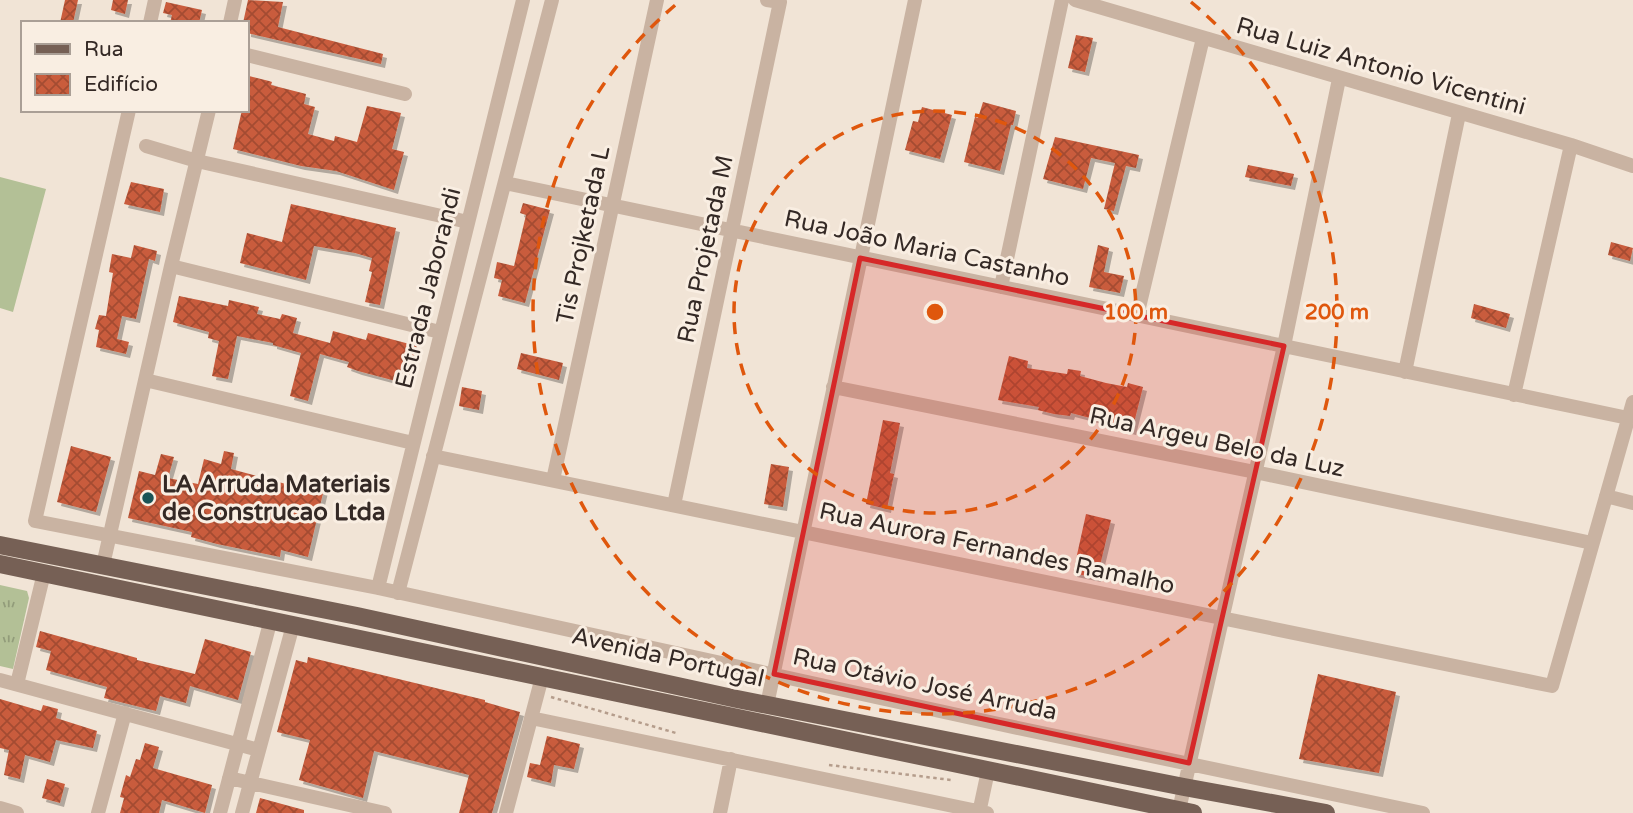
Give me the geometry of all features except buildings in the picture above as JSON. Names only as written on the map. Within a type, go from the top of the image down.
[{"type":"main road","name":"Avenida Portugal","points":[[0,545],[539,654],[767,705],[1184,788],[1326,813]]},
{"type":"main road","name":"Avenida Portugal","points":[[0,564],[271,619],[540,685],[1186,812]]},
{"type":"street","points":[[150,21],[155,0]]},
{"type":"street","points":[[230,21],[235,0]]},
{"type":"street","name":"Estrada Jaborandi","points":[[378,588],[523,0]]},
{"type":"street","points":[[398,593],[552,0]]},
{"type":"street","name":"Tis Projketada L","points":[[553,480],[657,0]]},
{"type":"street","points":[[767,705],[915,0]]},
{"type":"street","points":[[1000,287],[1062,0]]},
{"type":"street","name":"Rua Luiz Antonio Vicentini","points":[[1075,0],[1571,145],[1633,166]]},
{"type":"street","name":"Rua Projetada M","points":[[674,505],[732,229],[774,1]]},
{"type":"street","points":[[1137,316],[1203,38]]},
{"type":"street","points":[[248,55],[405,94]]},
{"type":"street","points":[[1186,812],[1184,788],[1189,763],[1284,346],[1339,79]]},
{"type":"street","name":"Rua Otávio José Arruda","points":[[130,112],[36,521],[378,588],[1423,813]]},
{"type":"street","points":[[103,565],[209,112]]},
{"type":"street","points":[[1405,372],[1459,114]]},
{"type":"street","points":[[1514,395],[1571,145]]},
{"type":"street","points":[[146,146],[197,161],[468,222]]},
{"type":"street","name":"Rua João Maria Castanho","points":[[505,183],[1628,418]]},
{"type":"street","points":[[171,266],[440,332]]},
{"type":"street","points":[[145,380],[413,443]]},
{"type":"street","name":"Rua Argeu Belo da Luz","points":[[833,387],[1592,543]]},
{"type":"street","points":[[1592,543],[1633,402]]},
{"type":"street","name":"Rua Aurora Fernandes Ramalho","points":[[433,456],[1552,686],[1592,543]]},
{"type":"street","points":[[1606,496],[1633,503]]},
{"type":"street","points":[[18,684],[44,573]]},
{"type":"street","points":[[219,813],[271,619]]},
{"type":"street","points":[[242,813],[293,625]]},
{"type":"street","points":[[0,680],[259,750]]},
{"type":"street","points":[[506,813],[540,685]]},
{"type":"street","points":[[98,813],[125,713]]},
{"type":"street","points":[[531,718],[982,813],[988,771]]},
{"type":"street","points":[[720,813],[731,759]]},
{"type":"street","points":[[229,778],[386,813]]},
{"type":"street","points":[[0,808],[17,813]]},
{"type":"path","points":[[540,685],[686,736]]},
{"type":"path","points":[[829,765],[953,780]]},
{"type":"highlighted area","points":[[860,258],[1284,346],[1189,763],[774,674]]},
{"type":"green space","points":[[0,177],[46,189],[13,312],[0,308]]},
{"type":"green space","points":[[0,585],[27,591],[29,598],[13,669],[0,666]]},
{"type":"place","name":"LA Arruda Materiais de Construcao Ltda","points":[[148,498]]}]
